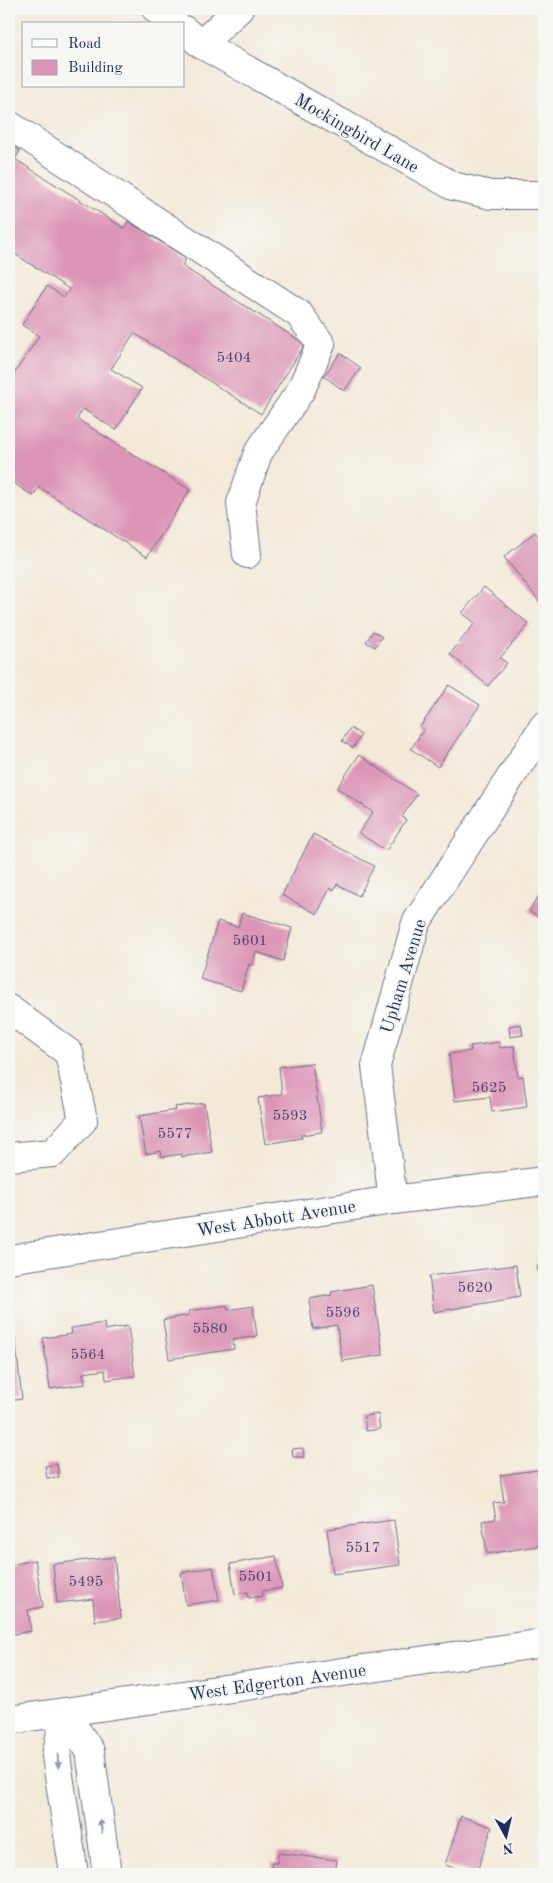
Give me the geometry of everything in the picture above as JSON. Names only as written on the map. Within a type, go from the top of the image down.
[{"type":"street","points":[[156,9],[172,22]]},
{"type":"street","points":[[192,37],[239,9]]},
{"type":"street","name":"Mockingbird Lane","points":[[192,37],[452,186],[492,195],[544,195]]},
{"type":"street","points":[[9,125],[299,314],[321,344],[301,390],[258,453],[241,503],[248,554]]},
{"type":"street","name":"Upham Avenue","points":[[393,1200],[376,1066],[416,923],[544,726]]},
{"type":"street","points":[[9,1010],[69,1053],[82,1120],[53,1153],[9,1157]]},
{"type":"street","name":"West Abbott Avenue","points":[[9,1259],[393,1200],[544,1181]]},
{"type":"street","name":"West Edgerton Avenue","points":[[9,1720],[544,1643]]},
{"type":"street","points":[[65,1713],[56,1756],[74,1874]]},
{"type":"street","points":[[65,1713],[90,1751],[108,1874]]},
{"type":"building","points":[[9,144],[20,151],[15,159],[124,228],[128,221],[186,258],[182,266],[305,344],[261,414],[134,333],[111,369],[142,388],[116,430],[83,409],[77,419],[190,490],[147,557],[39,487],[33,496],[9,480],[9,375],[12,377],[39,336],[22,325],[47,286],[64,297],[69,289],[9,250]]},
{"type":"building","points":[[340,353],[361,368],[344,391],[324,376]]},
{"type":"building","points":[[535,532],[544,543],[544,607],[504,557]]},
{"type":"building","points":[[484,587],[529,624],[500,658],[507,663],[488,686],[450,654],[475,623],[462,613]]},
{"type":"building","points":[[373,631],[382,637],[375,647],[366,642]]},
{"type":"building","points":[[449,685],[480,705],[438,767],[411,749],[424,729],[420,727]]},
{"type":"building","points":[[350,728],[361,735],[353,748],[342,741]]},
{"type":"building","points":[[359,755],[417,794],[402,817],[406,820],[386,851],[359,833],[373,812],[337,788]]},
{"type":"building","points":[[313,834],[374,866],[359,896],[337,884],[334,890],[330,888],[317,914],[282,895]]},
{"type":"building","points":[[544,888],[544,921],[529,911]]},
{"type":"building","points":[[242,913],[292,928],[283,961],[256,952],[252,965],[249,964],[241,991],[200,979],[218,921],[238,927]]},
{"type":"building","points":[[521,1024],[523,1035],[510,1037],[509,1026]]},
{"type":"building","points":[[499,1042],[500,1048],[514,1046],[518,1077],[523,1076],[527,1107],[492,1112],[490,1097],[455,1101],[449,1054],[471,1051],[470,1046]]},
{"type":"building","points":[[312,1063],[322,1132],[301,1135],[302,1138],[265,1144],[258,1098],[282,1094],[279,1067]]},
{"type":"building","points":[[204,1103],[212,1152],[182,1157],[182,1154],[162,1157],[161,1151],[146,1154],[139,1116],[176,1110],[175,1107]]},
{"type":"building","points":[[516,1265],[520,1297],[434,1312],[429,1276]]},
{"type":"building","points":[[544,1265],[544,1298],[542,1298],[537,1266]]},
{"type":"building","points":[[372,1285],[383,1355],[342,1361],[337,1325],[313,1329],[309,1299],[332,1295],[331,1292]]},
{"type":"building","points":[[227,1305],[228,1310],[253,1306],[257,1336],[233,1340],[234,1349],[169,1359],[163,1320],[189,1315],[189,1311]]},
{"type":"building","points":[[104,1323],[105,1330],[128,1326],[135,1376],[106,1380],[105,1370],[83,1373],[85,1384],[50,1389],[43,1338],[72,1334],[71,1328]]},
{"type":"building","points":[[15,1337],[22,1399],[9,1401],[9,1338]]},
{"type":"building","points":[[378,1414],[380,1429],[366,1431],[364,1416]]},
{"type":"building","points":[[303,1448],[304,1457],[293,1457],[292,1449]]},
{"type":"building","points":[[57,1464],[59,1477],[47,1478],[45,1466]]},
{"type":"building","points":[[537,1470],[544,1519],[544,1545],[487,1554],[482,1521],[496,1519],[493,1503],[504,1502],[500,1475]]},
{"type":"building","points":[[394,1520],[400,1565],[333,1574],[327,1529]]},
{"type":"building","points":[[276,1556],[282,1588],[262,1591],[263,1596],[249,1598],[248,1592],[235,1594],[230,1564]]},
{"type":"building","points":[[114,1557],[121,1618],[95,1621],[93,1599],[57,1603],[53,1564]]},
{"type":"building","points":[[35,1560],[43,1607],[28,1610],[31,1631],[9,1635],[9,1565]]},
{"type":"building","points":[[213,1567],[219,1600],[186,1605],[181,1573]]},
{"type":"building","points":[[461,1816],[492,1827],[476,1874],[445,1865]]},
{"type":"building","points":[[278,1853],[337,1860],[335,1874],[270,1874],[272,1863],[277,1863]]}]
